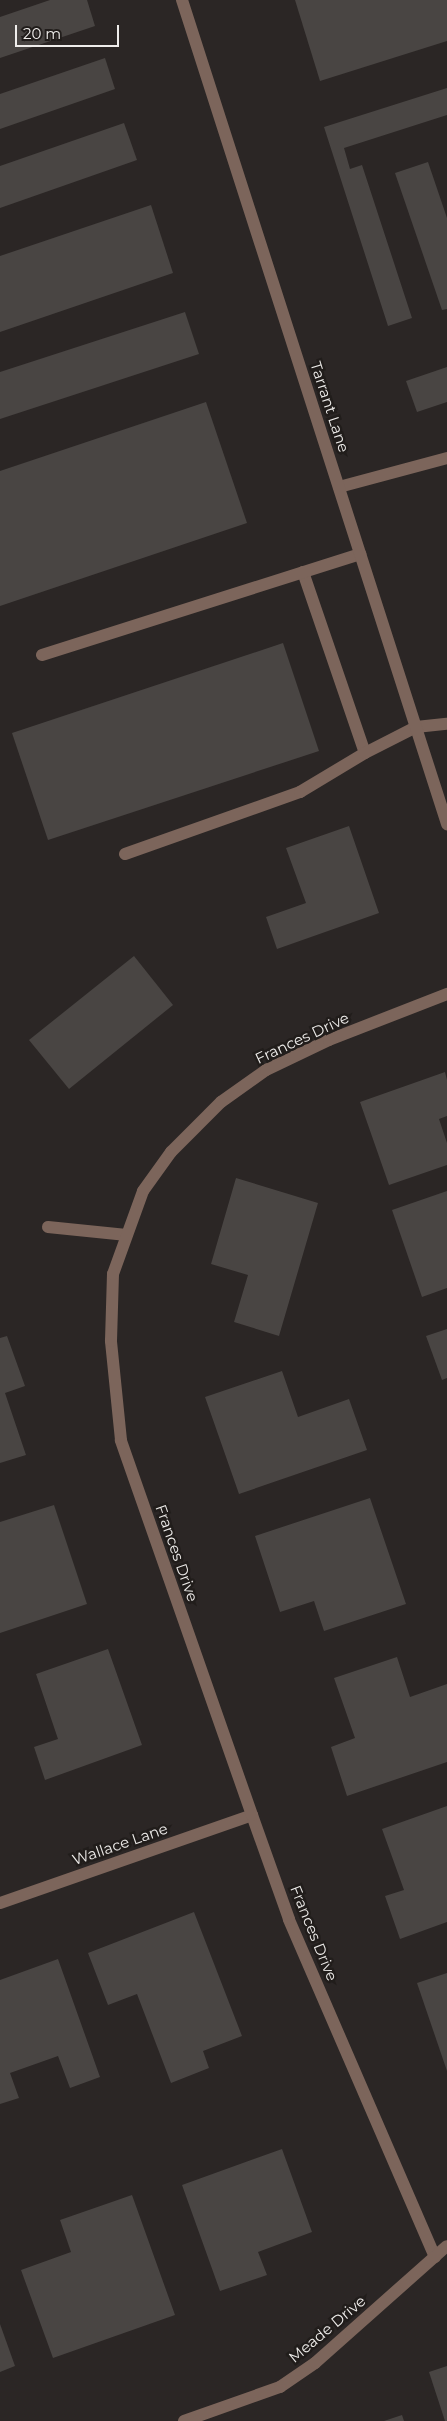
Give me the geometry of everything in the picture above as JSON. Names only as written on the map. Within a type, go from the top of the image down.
[{"type":"street","name":"Tarrant Lane","points":[[182,0],[447,824]]},
{"type":"street","points":[[339,487],[447,458]]},
{"type":"street","points":[[42,655],[360,554]]},
{"type":"street","points":[[303,572],[366,753]]},
{"type":"street","points":[[125,854],[300,792],[366,753],[416,727],[447,724]]},
{"type":"street","name":"Frances Drive","points":[[435,2257],[289,1919],[252,1815],[121,1440],[111,1341],[114,1274],[143,1191],[171,1152],[221,1102],[266,1070],[329,1040],[447,994]]},
{"type":"street","points":[[48,1227],[127,1235]]},
{"type":"street","name":"Wallace Lane","points":[[0,1903],[252,1815]]},
{"type":"street","name":"Meade Drive","points":[[184,2421],[280,2387],[316,2363],[447,2246]]},
{"type":"building","points":[[50,0],[87,0],[95,26],[0,58],[0,17]]},
{"type":"building","points":[[295,0],[447,0],[447,41],[320,81]]},
{"type":"building","points":[[105,58],[115,89],[0,129],[0,94]]},
{"type":"building","points":[[447,88],[447,115],[344,148],[350,169],[362,165],[412,318],[388,326],[324,127]]},
{"type":"building","points":[[124,123],[137,160],[0,208],[0,166]]},
{"type":"building","points":[[428,162],[447,218],[447,309],[442,310],[395,173]]},
{"type":"building","points":[[151,205],[173,273],[0,332],[0,256]]},
{"type":"building","points":[[185,312],[199,354],[0,419],[0,372]]},
{"type":"building","points":[[447,367],[447,402],[417,412],[406,381]]},
{"type":"building","points":[[206,402],[247,523],[0,606],[0,471]]},
{"type":"building","points":[[283,643],[319,751],[48,840],[12,733]]},
{"type":"building","points":[[349,826],[379,913],[277,949],[266,917],[306,903],[286,848]]},
{"type":"building","points":[[134,956],[173,1005],[69,1089],[29,1040]]},
{"type":"building","points":[[445,1072],[447,1080],[447,1116],[439,1119],[447,1143],[447,1165],[389,1185],[360,1102]]},
{"type":"building","points":[[236,1178],[318,1203],[279,1336],[234,1322],[248,1275],[211,1264]]},
{"type":"building","points":[[447,1191],[447,1288],[422,1297],[392,1210]]},
{"type":"building","points":[[447,1329],[447,1378],[442,1380],[426,1336]]},
{"type":"building","points":[[7,1336],[25,1386],[5,1393],[26,1455],[0,1463],[0,1338]]},
{"type":"building","points":[[282,1371],[298,1417],[349,1399],[367,1450],[239,1494],[205,1397]]},
{"type":"building","points":[[370,1498],[406,1604],[324,1631],[314,1601],[280,1612],[255,1536]]},
{"type":"building","points":[[54,1505],[87,1604],[0,1633],[0,1522]]},
{"type":"building","points":[[108,1649],[142,1745],[45,1780],[34,1747],[58,1739],[36,1674]]},
{"type":"building","points":[[397,1657],[410,1697],[447,1684],[447,1762],[347,1796],[331,1747],[355,1738],[334,1678]]},
{"type":"building","points":[[447,1806],[447,1922],[400,1939],[385,1896],[404,1890],[382,1829]]},
{"type":"building","points":[[194,1912],[242,2036],[203,2051],[209,2068],[171,2083],[137,1994],[108,2005],[88,1953]]},
{"type":"building","points":[[58,1959],[100,2077],[70,2088],[58,2056],[10,2073],[19,2098],[0,2104],[0,1980]]},
{"type":"building","points":[[447,1973],[447,2071],[417,1983]]},
{"type":"building","points":[[282,2149],[312,2232],[258,2252],[267,2275],[220,2291],[182,2185]]},
{"type":"building","points":[[132,2195],[175,2315],[53,2358],[21,2270],[71,2252],[60,2220]]},
{"type":"building","points":[[0,2324],[15,2366],[0,2372]]},
{"type":"building","points":[[447,2366],[447,2421],[445,2421],[429,2372]]},
{"type":"building","points":[[402,2415],[404,2421],[384,2421]]}]
